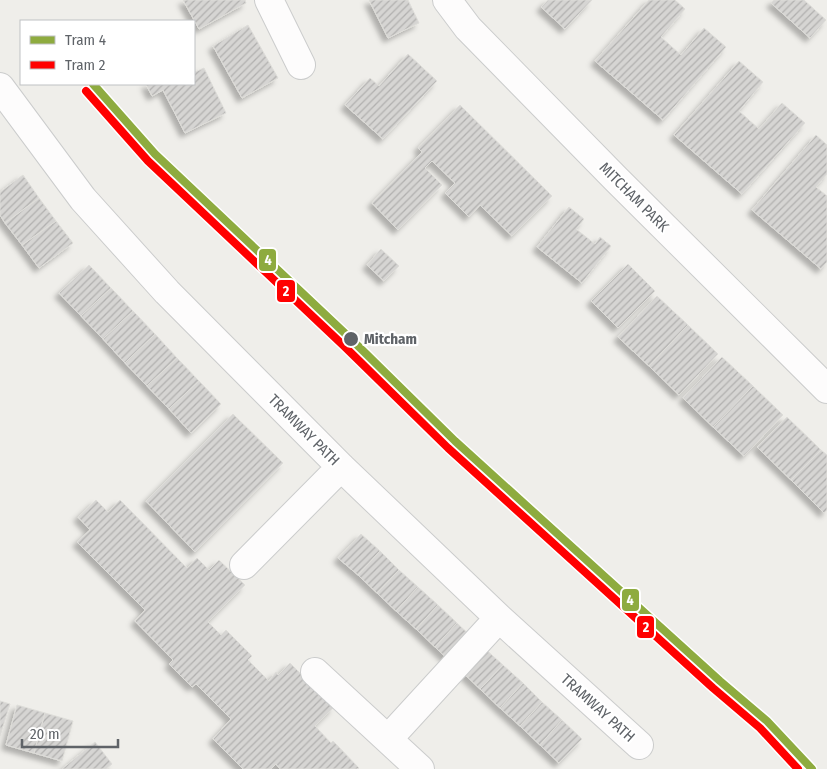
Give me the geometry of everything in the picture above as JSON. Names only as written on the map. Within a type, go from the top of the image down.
[{"type":"street","points":[[269,0],[301,65]]},
{"type":"street","name":"MITCHAM PARK","points":[[447,0],[481,42],[827,389]]},
{"type":"street","name":"TRAMWAY PATH","points":[[0,87],[83,199],[167,292],[341,467],[499,618],[639,745]]},
{"type":"street","points":[[244,565],[341,467]]},
{"type":"street","points":[[388,739],[499,618]]},
{"type":"street","points":[[315,672],[420,769]]},
{"type":"building","points":[[183,0],[245,0],[246,3],[199,29]]},
{"type":"building","points":[[369,0],[408,0],[419,23],[388,38]]},
{"type":"building","points":[[548,0],[592,0],[565,29],[541,7]]},
{"type":"building","points":[[649,0],[675,0],[685,9],[661,37],[681,55],[704,28],[726,47],[663,120],[595,61]]},
{"type":"building","points":[[774,0],[804,0],[826,20],[810,38],[771,3]]},
{"type":"building","points":[[248,25],[278,78],[242,98],[213,46]]},
{"type":"building","points":[[408,54],[437,81],[383,139],[345,105],[370,78],[379,86]]},
{"type":"building","points":[[739,61],[763,82],[739,111],[759,129],[782,103],[805,123],[742,194],[674,135]]},
{"type":"building","points":[[204,68],[226,113],[185,133],[163,90],[152,96],[146,85],[195,85],[195,72]]},
{"type":"building","points":[[460,105],[552,196],[512,236],[480,205],[469,217],[445,193],[455,183],[432,161],[425,168],[442,185],[398,230],[372,203],[422,152],[418,148]]},
{"type":"building","points":[[816,135],[827,145],[827,174],[816,187],[827,196],[827,262],[821,269],[752,210]]},
{"type":"building","points":[[23,175],[39,198],[5,223],[0,215],[0,192]]},
{"type":"building","points":[[39,198],[56,221],[22,245],[5,223]]},
{"type":"building","points":[[569,207],[584,219],[576,229],[595,244],[600,237],[611,246],[582,283],[537,247]]},
{"type":"building","points":[[56,221],[73,243],[39,268],[22,245]]},
{"type":"building","points":[[381,249],[399,266],[384,281],[367,265]]},
{"type":"building","points":[[628,264],[655,291],[618,328],[591,301]]},
{"type":"building","points":[[89,265],[111,288],[81,316],[59,293]]},
{"type":"building","points":[[111,288],[133,311],[103,339],[81,316]]},
{"type":"building","points":[[657,296],[688,325],[649,366],[618,337]]},
{"type":"building","points":[[133,311],[155,334],[125,363],[103,339]]},
{"type":"building","points":[[688,325],[718,354],[679,395],[649,366]]},
{"type":"building","points":[[155,334],[177,358],[147,386],[125,363]]},
{"type":"building","points":[[722,357],[753,386],[713,427],[683,398]]},
{"type":"building","points":[[177,358],[199,381],[169,409],[147,386]]},
{"type":"building","points":[[199,381],[221,404],[191,433],[169,409]]},
{"type":"building","points":[[753,386],[783,415],[744,456],[713,427]]},
{"type":"building","points":[[233,414],[283,463],[195,552],[146,501]]},
{"type":"building","points":[[787,417],[821,450],[791,480],[757,447]]},
{"type":"building","points":[[821,450],[827,455],[827,510],[824,513],[791,480]]},
{"type":"building","points":[[96,500],[108,512],[120,500],[187,568],[197,558],[209,570],[219,560],[245,585],[208,622],[221,635],[226,630],[252,656],[248,660],[269,681],[276,672],[278,675],[290,663],[334,707],[315,726],[331,743],[333,741],[359,768],[280,769],[276,764],[271,769],[243,769],[213,739],[231,719],[196,684],[192,687],[169,664],[173,660],[135,621],[145,610],[77,542],[90,530],[78,517]]},
{"type":"building","points":[[361,534],[380,551],[358,575],[338,558]]},
{"type":"building","points":[[380,551],[399,570],[377,593],[358,575]]},
{"type":"building","points":[[399,570],[418,587],[396,611],[377,593]]},
{"type":"building","points":[[418,587],[438,605],[416,629],[396,611]]},
{"type":"building","points":[[438,605],[457,623],[435,647],[416,629]]},
{"type":"building","points":[[457,623],[476,641],[454,665],[435,647]]},
{"type":"building","points":[[483,647],[503,665],[480,689],[460,670]]},
{"type":"building","points":[[503,665],[523,683],[500,708],[480,689]]},
{"type":"building","points":[[523,683],[542,702],[520,726],[500,708]]},
{"type":"building","points":[[0,701],[10,704],[0,736]]},
{"type":"building","points":[[542,702],[562,720],[540,745],[520,726]]},
{"type":"building","points":[[17,705],[45,713],[34,753],[6,745]]},
{"type":"building","points":[[45,713],[73,721],[62,761],[34,753]]},
{"type":"building","points":[[562,720],[582,739],[559,763],[540,745]]},
{"type":"building","points":[[95,742],[112,764],[106,769],[62,769]]},
{"type":"tram line","name":"4","points":[[94,85],[155,154],[351,339],[455,441],[720,681],[767,721],[812,769]]},
{"type":"tram line","name":"2","points":[[86,91],[148,161],[344,346],[448,448],[713,688],[760,728],[798,769]]},
{"type":"place","name":"Mitcham","points":[[351,339]]}]
